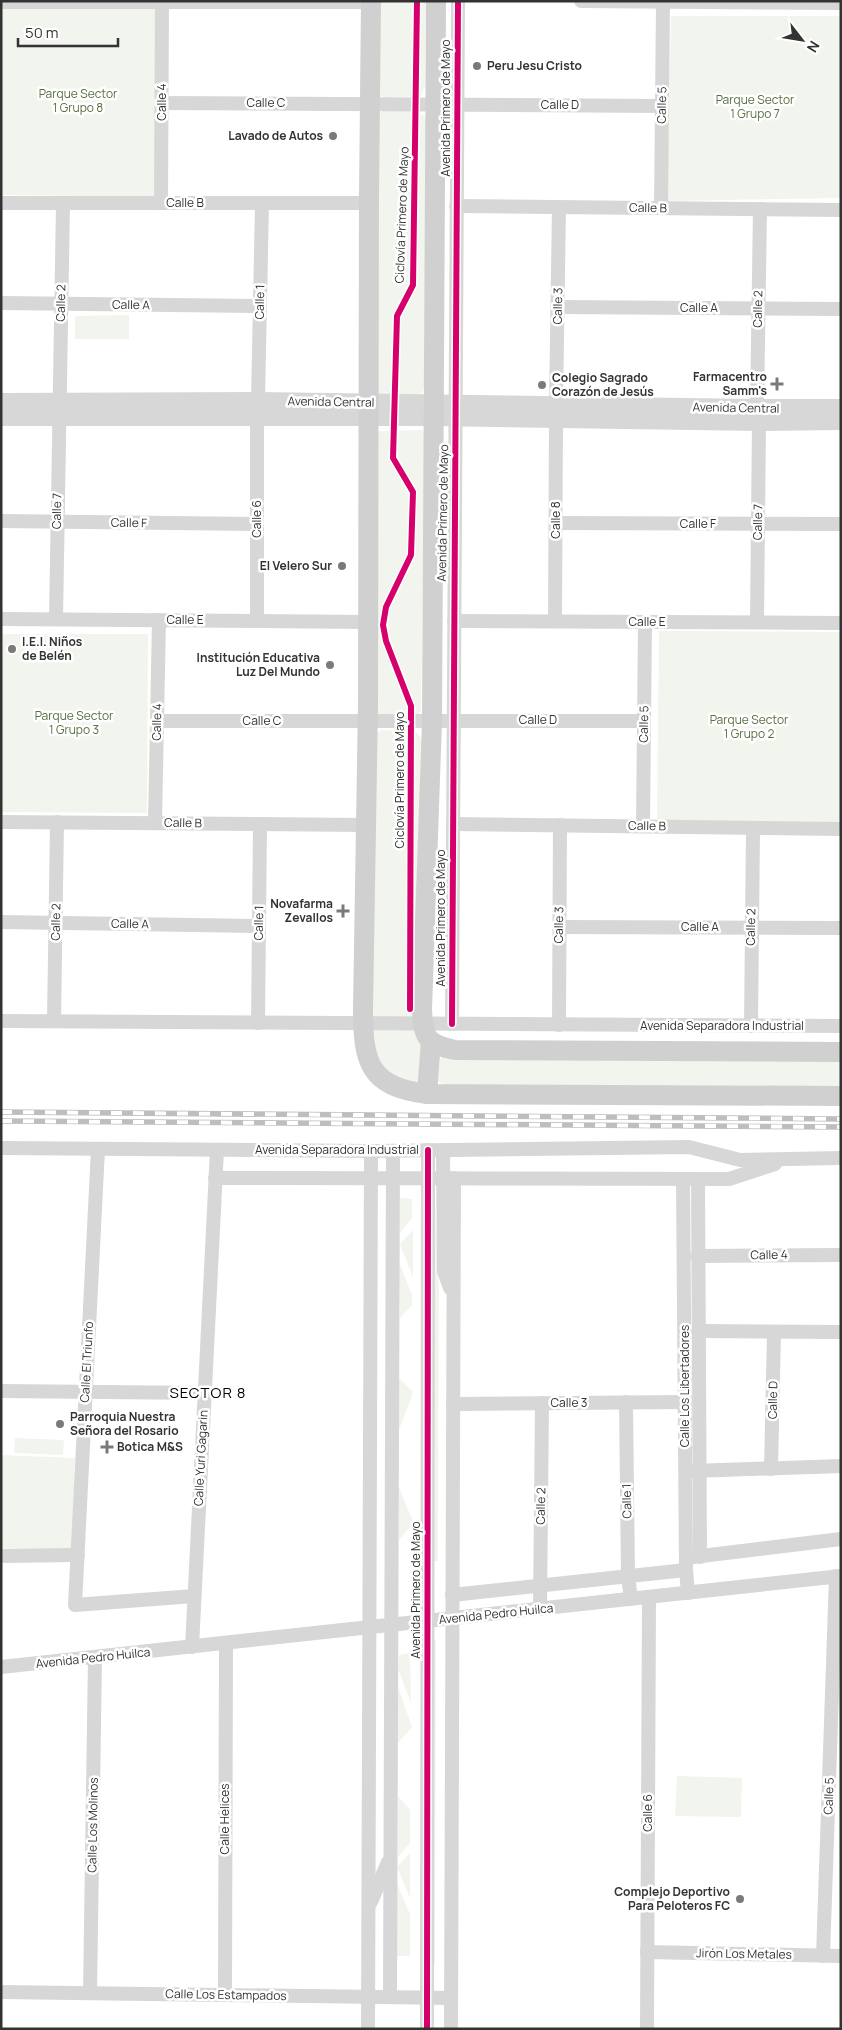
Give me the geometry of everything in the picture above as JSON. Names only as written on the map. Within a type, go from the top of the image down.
[{"type":"main road","points":[[371,1],[369,104],[368,721],[363,1024],[365,1049],[369,1061],[376,1072],[394,1087],[409,1092],[427,1094],[841,1096]]},
{"type":"main road","name":"Avenida Primero de Mayo","points":[[427,1033],[432,721],[432,410],[436,1]]},
{"type":"main road","points":[[427,1033],[427,1094]]},
{"type":"main road","name":"Avenida Separadora Industrial","points":[[427,1033],[445,1048],[455,1050],[841,1052]]},
{"type":"street","points":[[1,2],[371,1]]},
{"type":"street","name":"Avenida Primero de Mayo","points":[[452,1024],[458,1]]},
{"type":"street","points":[[581,1],[841,3]]},
{"type":"street","name":"Calle 4","points":[[162,2],[162,203]]},
{"type":"street","name":"Calle 5","points":[[660,208],[663,2]]},
{"type":"street","name":"Calle C","points":[[162,102],[436,104]]},
{"type":"street","name":"Calle D","points":[[436,104],[662,106]]},
{"type":"street","name":"Calle B","points":[[1,203],[369,203]]},
{"type":"street","name":"Calle 2","points":[[58,410],[63,203]]},
{"type":"street","name":"Calle 1","points":[[257,409],[262,203]]},
{"type":"street","name":"Calle B","points":[[456,206],[841,210]]},
{"type":"street","name":"Calle 3","points":[[556,411],[559,207]]},
{"type":"street","name":"Calle 2","points":[[758,415],[760,209]]},
{"type":"street","name":"Calle A","points":[[1,303],[260,306]]},
{"type":"street","name":"Calle A","points":[[558,307],[841,309]]},
{"type":"street","name":"Avenida Central","points":[[1,402],[58,410]]},
{"type":"street","name":"Avenida Central","points":[[758,415],[841,408]]},
{"type":"street","name":"Avenida Central","points":[[1,417],[58,410],[257,409],[556,411],[758,415],[841,421]]},
{"type":"street","name":"Calle 6","points":[[257,409],[257,621]]},
{"type":"street","name":"Calle 7","points":[[56,619],[58,410]]},
{"type":"street","name":"Calle 8","points":[[555,621],[556,411]]},
{"type":"street","name":"Calle 7","points":[[757,622],[758,415]]},
{"type":"street","name":"Calle F","points":[[1,521],[257,524]]},
{"type":"street","name":"Calle F","points":[[556,523],[841,524]]},
{"type":"street","name":"Calle E","points":[[1,619],[368,622]]},
{"type":"street","name":"Calle 4","points":[[155,823],[159,620]]},
{"type":"street","name":"Calle E","points":[[454,621],[841,623]]},
{"type":"street","name":"Calle 5","points":[[643,826],[645,622]]},
{"type":"street","name":"Calle D","points":[[432,721],[644,720]]},
{"type":"street","name":"Calle C","points":[[157,721],[432,721]]},
{"type":"street","name":"Calle B","points":[[1,822],[365,825]]},
{"type":"street","name":"Calle 2","points":[[54,1021],[57,822]]},
{"type":"street","name":"Calle 1","points":[[258,1023],[260,824]]},
{"type":"street","name":"Calle B","points":[[453,824],[841,829]]},
{"type":"street","name":"Calle 3","points":[[559,1025],[560,825]]},
{"type":"street","name":"Calle 2","points":[[751,1026],[753,828]]},
{"type":"street","name":"Calle A","points":[[1,922],[259,926]]},
{"type":"street","name":"Calle A","points":[[559,927],[841,928]]},
{"type":"street","name":"Avenida Separadora Industrial","points":[[1,1020],[363,1024],[427,1033],[452,1024],[841,1026]]},
{"type":"street","name":"Avenida Separadora Industrial","points":[[1,1148],[393,1151],[689,1147],[740,1160],[841,1158]]},
{"type":"street","name":"Calle El Triunfo","points":[[98,1149],[75,1605],[194,1596]]},
{"type":"street","name":"Calle Yuri Gagarin","points":[[192,1647],[216,1150]]},
{"type":"street","name":"Avenida Primero de Mayo","points":[[427,2029],[428,1150]]},
{"type":"street","points":[[443,1150],[448,1178],[453,1295],[451,2029]]},
{"type":"street","points":[[368,2029],[371,1151]]},
{"type":"street","name":"Avenida Primero de Mayo","points":[[390,1997],[393,1151]]},
{"type":"street","name":"Avenida Separadora Industrial","points":[[215,1178],[729,1179],[790,1159]]},
{"type":"street","name":"Calle Los Libertadores","points":[[683,1179],[685,1402],[692,1471]]},
{"type":"street","name":"Calle Los Libertadores","points":[[688,1593],[698,1331],[698,1179]]},
{"type":"street","name":"Calle 4","points":[[697,1256],[841,1254]]},
{"type":"street","points":[[698,1331],[841,1332]]},
{"type":"street","name":"Calle D","points":[[771,1469],[774,1332]]},
{"type":"street","points":[[1,1391],[204,1393]]},
{"type":"street","name":"Calle 1","points":[[626,1402],[628,1576],[631,1599]]},
{"type":"street","name":"Calle 3","points":[[453,1404],[685,1402]]},
{"type":"street","name":"Calle 2","points":[[540,1608],[542,1403]]},
{"type":"street","points":[[692,1471],[841,1466]]},
{"type":"street","points":[[452,1595],[628,1576],[690,1561],[841,1539]]},
{"type":"street","points":[[1,1556],[78,1555]]},
{"type":"street","name":"Calle 5","points":[[823,1956],[835,1751],[838,1576]]},
{"type":"street","name":"Avenida Pedro Huilca","points":[[1,1667],[838,1576]]},
{"type":"street","name":"Calle 6","points":[[648,2029],[649,1598]]},
{"type":"street","name":"Calle Helices","points":[[225,1995],[226,1643]]},
{"type":"street","name":"Calle Los Molinos","points":[[90,1993],[95,1657]]},
{"type":"street","points":[[368,1909],[390,1857]]},
{"type":"street","name":"Jirón Los Metales","points":[[647,1952],[841,1956]]},
{"type":"street","name":"Calle Los Estampados","points":[[1,1992],[451,1998]]},
{"type":"green space","points":[[377,1],[426,1],[425,86],[421,96],[385,98],[379,95]]},
{"type":"green space","name":"Parque Sector 1 Grupo 8","points":[[1,6],[156,8],[155,197],[1,195]]},
{"type":"green space","name":"Parque Sector 1 Grupo 7","points":[[671,16],[841,16],[841,198],[667,201]]},
{"type":"green space","points":[[401,110],[418,112],[426,120],[424,384],[423,391],[419,396],[380,396],[376,392],[378,114],[383,111]]},
{"type":"green space","points":[[129,315],[129,339],[75,339],[75,316]]},
{"type":"green space","points":[[421,430],[425,432],[425,437],[421,710],[418,715],[377,715],[375,434],[380,431]]},
{"type":"green space","name":"Parque Sector 1 Grupo 2","points":[[659,631],[841,632],[841,823],[657,822]]},
{"type":"green space","name":"Parque Sector 1 Grupo 3","points":[[1,634],[148,634],[147,813],[1,812]]},
{"type":"green space","points":[[382,730],[415,731],[421,738],[417,1012],[413,1017],[377,1018],[372,1014],[373,735]]},
{"type":"green space","points":[[366,1027],[420,1027],[424,1090],[385,1078]]},
{"type":"green space","points":[[442,1056],[841,1059],[841,1088],[443,1085],[438,1081],[440,1059]]},
{"type":"green space","points":[[400,1198],[412,1199],[412,1218],[400,1233]]},
{"type":"green space","points":[[435,1198],[439,1285],[438,1561],[429,1561]]},
{"type":"green space","points":[[413,1230],[413,1277],[400,1244]]},
{"type":"green space","points":[[399,1262],[412,1295],[412,1305],[400,1318]]},
{"type":"green space","points":[[399,1378],[412,1391],[412,1396],[398,1432]]},
{"type":"green space","points":[[15,1438],[64,1440],[63,1455],[14,1453]]},
{"type":"green space","points":[[1,1455],[75,1458],[72,1551],[1,1548]]},
{"type":"green space","points":[[398,1485],[412,1519],[411,1526],[399,1540]]},
{"type":"green space","points":[[430,1641],[436,1641],[435,1965],[429,1965]]},
{"type":"green space","points":[[410,1653],[411,1703],[398,1669],[399,1655]]},
{"type":"green space","points":[[398,1687],[412,1727],[398,1743]]},
{"type":"green space","points":[[677,1776],[742,1778],[741,1817],[675,1816]]},
{"type":"green space","points":[[398,1796],[410,1810],[410,1843],[398,1857]]},
{"type":"green space","points":[[410,1853],[410,1898],[397,1867]]},
{"type":"green space","points":[[397,1884],[410,1914],[410,1956],[397,1956]]},
{"type":"railway","points":[[1,1112],[841,1119]]},
{"type":"railway","points":[[1,1121],[841,1127]]},
{"type":"cycle path","name":"Ciclovía Primero de Mayo","points":[[410,1009],[411,706],[386,641],[383,625],[386,607],[411,555],[413,492],[393,458],[397,316],[413,285],[417,1]]},
{"type":"cycle path","points":[[452,1024],[458,1]]},
{"type":"cycle path","points":[[427,2029],[428,1150]]},
{"type":"place","name":"Peru Jesu Cristo","points":[[477,66]]},
{"type":"place","name":"Lavado de Autos","points":[[333,136]]},
{"type":"place","name":"Farmacentro Samm's","points":[[777,384]]},
{"type":"place","name":"Colegio Sagrado Corazón de Jesús","points":[[542,385]]},
{"type":"place","name":"El Velero Sur","points":[[342,566]]},
{"type":"place","name":"I.E.I. Niños de Belén","points":[[12,649]]},
{"type":"place","name":"Institución Educativa Luz Del Mundo","points":[[330,665]]},
{"type":"place","name":"Novafarma Zevallos","points":[[343,911]]},
{"type":"place","name":"Parroquia Nuestra Señora del Rosario","points":[[60,1424]]},
{"type":"place","name":"Botica M&S","points":[[107,1447]]},
{"type":"place","name":"Complejo Deportivo Para Peloteros FC","points":[[740,1899]]},
{"type":"district","name":"SECTOR 8","points":[[208,1393]]}]
